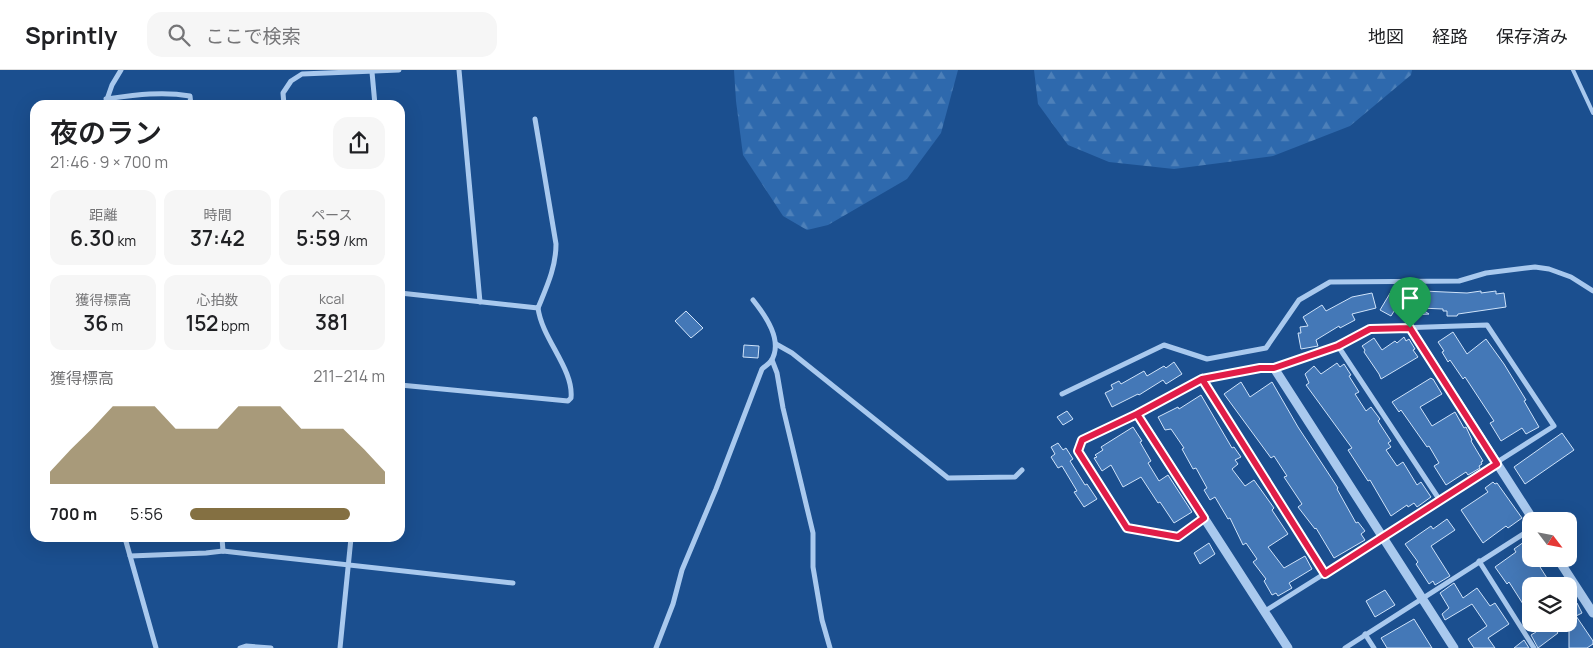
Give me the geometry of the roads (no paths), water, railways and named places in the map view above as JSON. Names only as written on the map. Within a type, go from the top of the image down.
[{"type":"street","points":[[107,100],[112,85],[121,70]]},
{"type":"street","points":[[283,100],[282,93],[290,81],[302,74],[399,70]]},
{"type":"street","points":[[459,70],[480,302]]},
{"type":"street","points":[[372,72],[375,100]]},
{"type":"street","points":[[116,100],[146,94],[176,94],[190,96],[190,100]]},
{"type":"street","points":[[405,385],[568,401],[571,398],[572,391],[569,378],[539,319],[538,308],[556,259],[556,244],[535,120]]},
{"type":"street","points":[[1062,394],[1164,345],[1207,359],[1266,348],[1299,300],[1330,282],[1459,280],[1486,272],[1535,267],[1549,269],[1571,277],[1593,291]]},
{"type":"street","points":[[405,294],[525,305],[538,308]]},
{"type":"street","points":[[754,300],[766,317],[776,344],[772,360],[813,532],[813,567],[822,620],[830,648]]},
{"type":"street","points":[[1204,518],[1178,537],[1127,528],[1078,451],[1082,440],[1137,414],[1202,379],[1260,368],[1274,368],[1338,346],[1370,329],[1487,325],[1554,426],[1265,611]]},
{"type":"street","points":[[1410,328],[1528,512]]},
{"type":"street","points":[[776,344],[792,353],[948,478],[1015,477],[1022,470]]},
{"type":"street","points":[[1338,346],[1439,499]]},
{"type":"street","points":[[656,648],[673,604],[682,570],[716,489],[762,369],[772,360]]},
{"type":"street","points":[[1274,368],[1454,648]]},
{"type":"street","points":[[1202,379],[1325,574]]},
{"type":"street","points":[[1137,414],[1288,648]]},
{"type":"street","points":[[1344,648],[1522,535]]},
{"type":"street","points":[[126,542],[156,648]]},
{"type":"street","points":[[222,542],[222,550]]},
{"type":"street","points":[[340,648],[351,542]]},
{"type":"street","points":[[130,556],[206,553],[222,550],[512,583]]},
{"type":"street","points":[[1479,561],[1534,648]]},
{"type":"street","points":[[1564,568],[1593,613]]},
{"type":"street","points":[[1365,634],[1374,648]]},
{"type":"street","points":[[240,648],[246,646],[270,648]]},
{"type":"lane","points":[[1573,70],[1593,113]]}]
